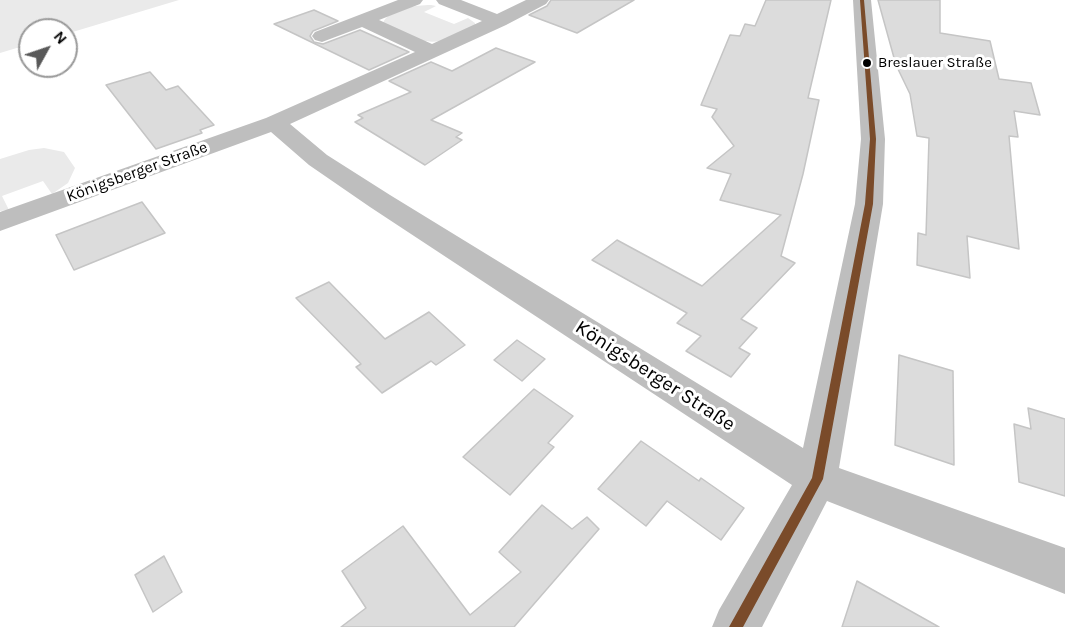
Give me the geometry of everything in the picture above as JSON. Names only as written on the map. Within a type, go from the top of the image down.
[{"type":"street","points":[[322,36],[414,0]]},
{"type":"street","points":[[445,0],[499,21]]},
{"type":"street","name":"Königsberger Straße","points":[[0,222],[274,123],[432,52],[540,0]]},
{"type":"street","points":[[736,627],[817,479],[869,204],[873,139],[862,0]]},
{"type":"street","points":[[363,20],[432,52]]},
{"type":"street","name":"Königsberger Straße","points":[[274,123],[336,171],[817,479],[1065,571]]},
{"type":"shaded area","points":[[0,0],[179,0],[78,30],[78,18],[18,18],[18,48],[0,53]]},
{"type":"shaded area","points":[[436,6],[424,12],[454,24],[468,18],[475,23],[475,27],[447,39],[428,42],[383,23],[386,18],[397,11]]},
{"type":"shaded area","points":[[44,148],[64,152],[75,168],[68,183],[52,194],[43,181],[2,196],[9,210],[0,211],[0,159]]},
{"type":"building","points":[[551,0],[634,0],[577,33],[529,15],[547,6]]},
{"type":"building","points":[[766,0],[831,0],[808,98],[819,100],[803,174],[781,256],[795,263],[741,319],[757,328],[739,348],[750,354],[731,377],[686,351],[701,336],[677,323],[687,313],[592,260],[617,240],[702,286],[781,215],[720,200],[731,174],[707,168],[734,146],[712,117],[717,109],[701,105],[730,35],[740,36],[745,24],[755,26]]},
{"type":"building","points":[[878,0],[940,0],[940,33],[990,41],[999,79],[1031,83],[1040,115],[1014,111],[1018,137],[1009,136],[1019,249],[967,236],[970,278],[917,265],[918,233],[926,235],[929,138],[917,136],[910,94],[896,65]]},
{"type":"building","points":[[314,10],[338,21],[313,31],[310,36],[314,42],[323,44],[360,30],[409,52],[369,70],[274,24]]},
{"type":"building","points":[[496,48],[535,62],[431,120],[462,133],[456,137],[462,140],[425,165],[355,122],[363,118],[358,115],[411,92],[389,81],[431,62],[452,71]]},
{"type":"building","points":[[150,72],[166,90],[178,86],[214,125],[200,130],[202,133],[156,149],[106,85]]},
{"type":"building","points":[[142,202],[165,233],[74,270],[56,235]]},
{"type":"building","points":[[329,282],[385,339],[429,312],[465,345],[436,365],[431,361],[382,393],[356,367],[361,364],[296,298]]},
{"type":"building","points":[[517,340],[545,359],[522,381],[494,360]]},
{"type":"building","points":[[899,355],[953,371],[954,465],[895,445]]},
{"type":"building","points":[[534,389],[573,416],[548,443],[554,447],[510,495],[463,457]]},
{"type":"building","points":[[1028,408],[1065,419],[1065,496],[1019,482],[1014,424],[1031,429]]},
{"type":"building","points":[[641,441],[699,481],[701,478],[744,508],[721,540],[667,501],[646,526],[598,489]]},
{"type":"building","points":[[542,505],[572,529],[587,517],[599,529],[514,627],[341,627],[366,608],[342,571],[403,526],[470,615],[521,572],[499,552]]},
{"type":"building","points":[[164,556],[182,592],[153,612],[135,575]]},
{"type":"building","points":[[857,581],[939,627],[842,627]]},
{"type":"transit line","points":[[736,627],[817,479],[869,204],[873,139],[862,0]]},
{"type":"place","name":"Breslauer Straße","points":[[867,63]]}]
